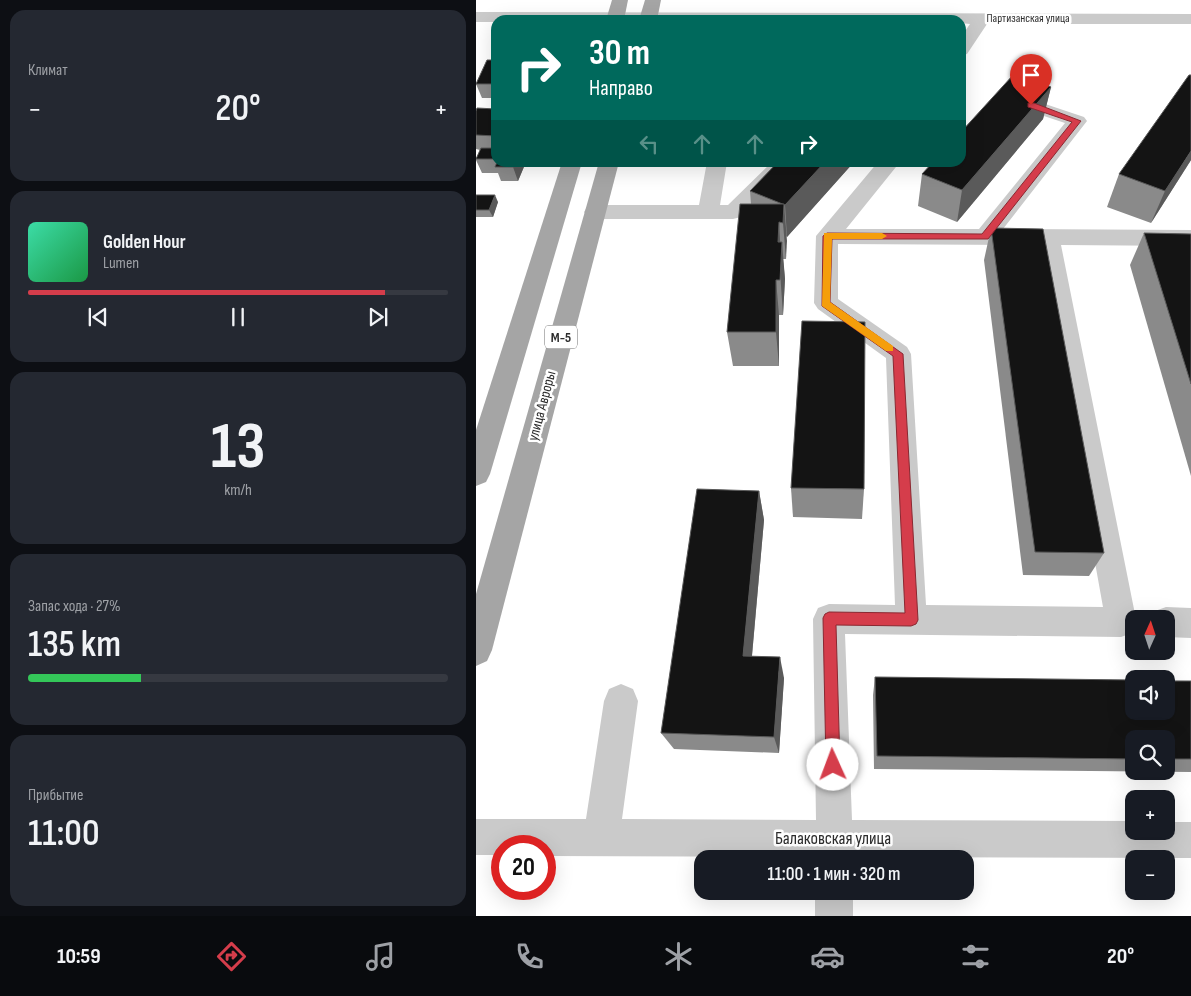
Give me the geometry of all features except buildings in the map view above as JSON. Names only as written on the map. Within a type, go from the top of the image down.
[{"type":"main road","points":[[616,15],[620,0]]},
{"type":"main road","points":[[649,15],[653,0]]},
{"type":"main road","name":"М-5","points":[[476,474],[570,167]]},
{"type":"main road","name":"улица Авроры","points":[[476,650],[608,167]]},
{"type":"street","points":[[706,15],[708,0]]},
{"type":"street","name":"Партизанская улица","points":[[476,17],[491,17]]},
{"type":"street","name":"Партизанская улица","points":[[966,18],[1191,19]]},
{"type":"street","points":[[966,42],[982,18]]},
{"type":"street","points":[[985,237],[1077,121],[1016,100]]},
{"type":"street","points":[[708,212],[715,167]]},
{"type":"street","points":[[596,212],[733,212],[779,167]]},
{"type":"street","points":[[886,167],[827,236],[826,303],[898,354],[911,620]]},
{"type":"street","points":[[827,236],[1191,238]]},
{"type":"street","points":[[1048,237],[1125,612]]},
{"type":"street","points":[[835,849],[829,618],[1125,622]]},
{"type":"street","points":[[1175,622],[1191,623]]},
{"type":"street","points":[[601,837],[621,701]]},
{"type":"street","name":"Балаковская улица","points":[[476,837],[601,837],[835,849],[1191,840]]},
{"type":"street","points":[[834,900],[834,916]]},
{"type":"slow traffic","points":[[882,236],[827,236],[826,303],[890,349]]},
{"type":"route","points":[[833,765],[829,618],[911,620],[898,354],[826,303],[827,236],[985,237],[1077,121],[1031,105]]}]
